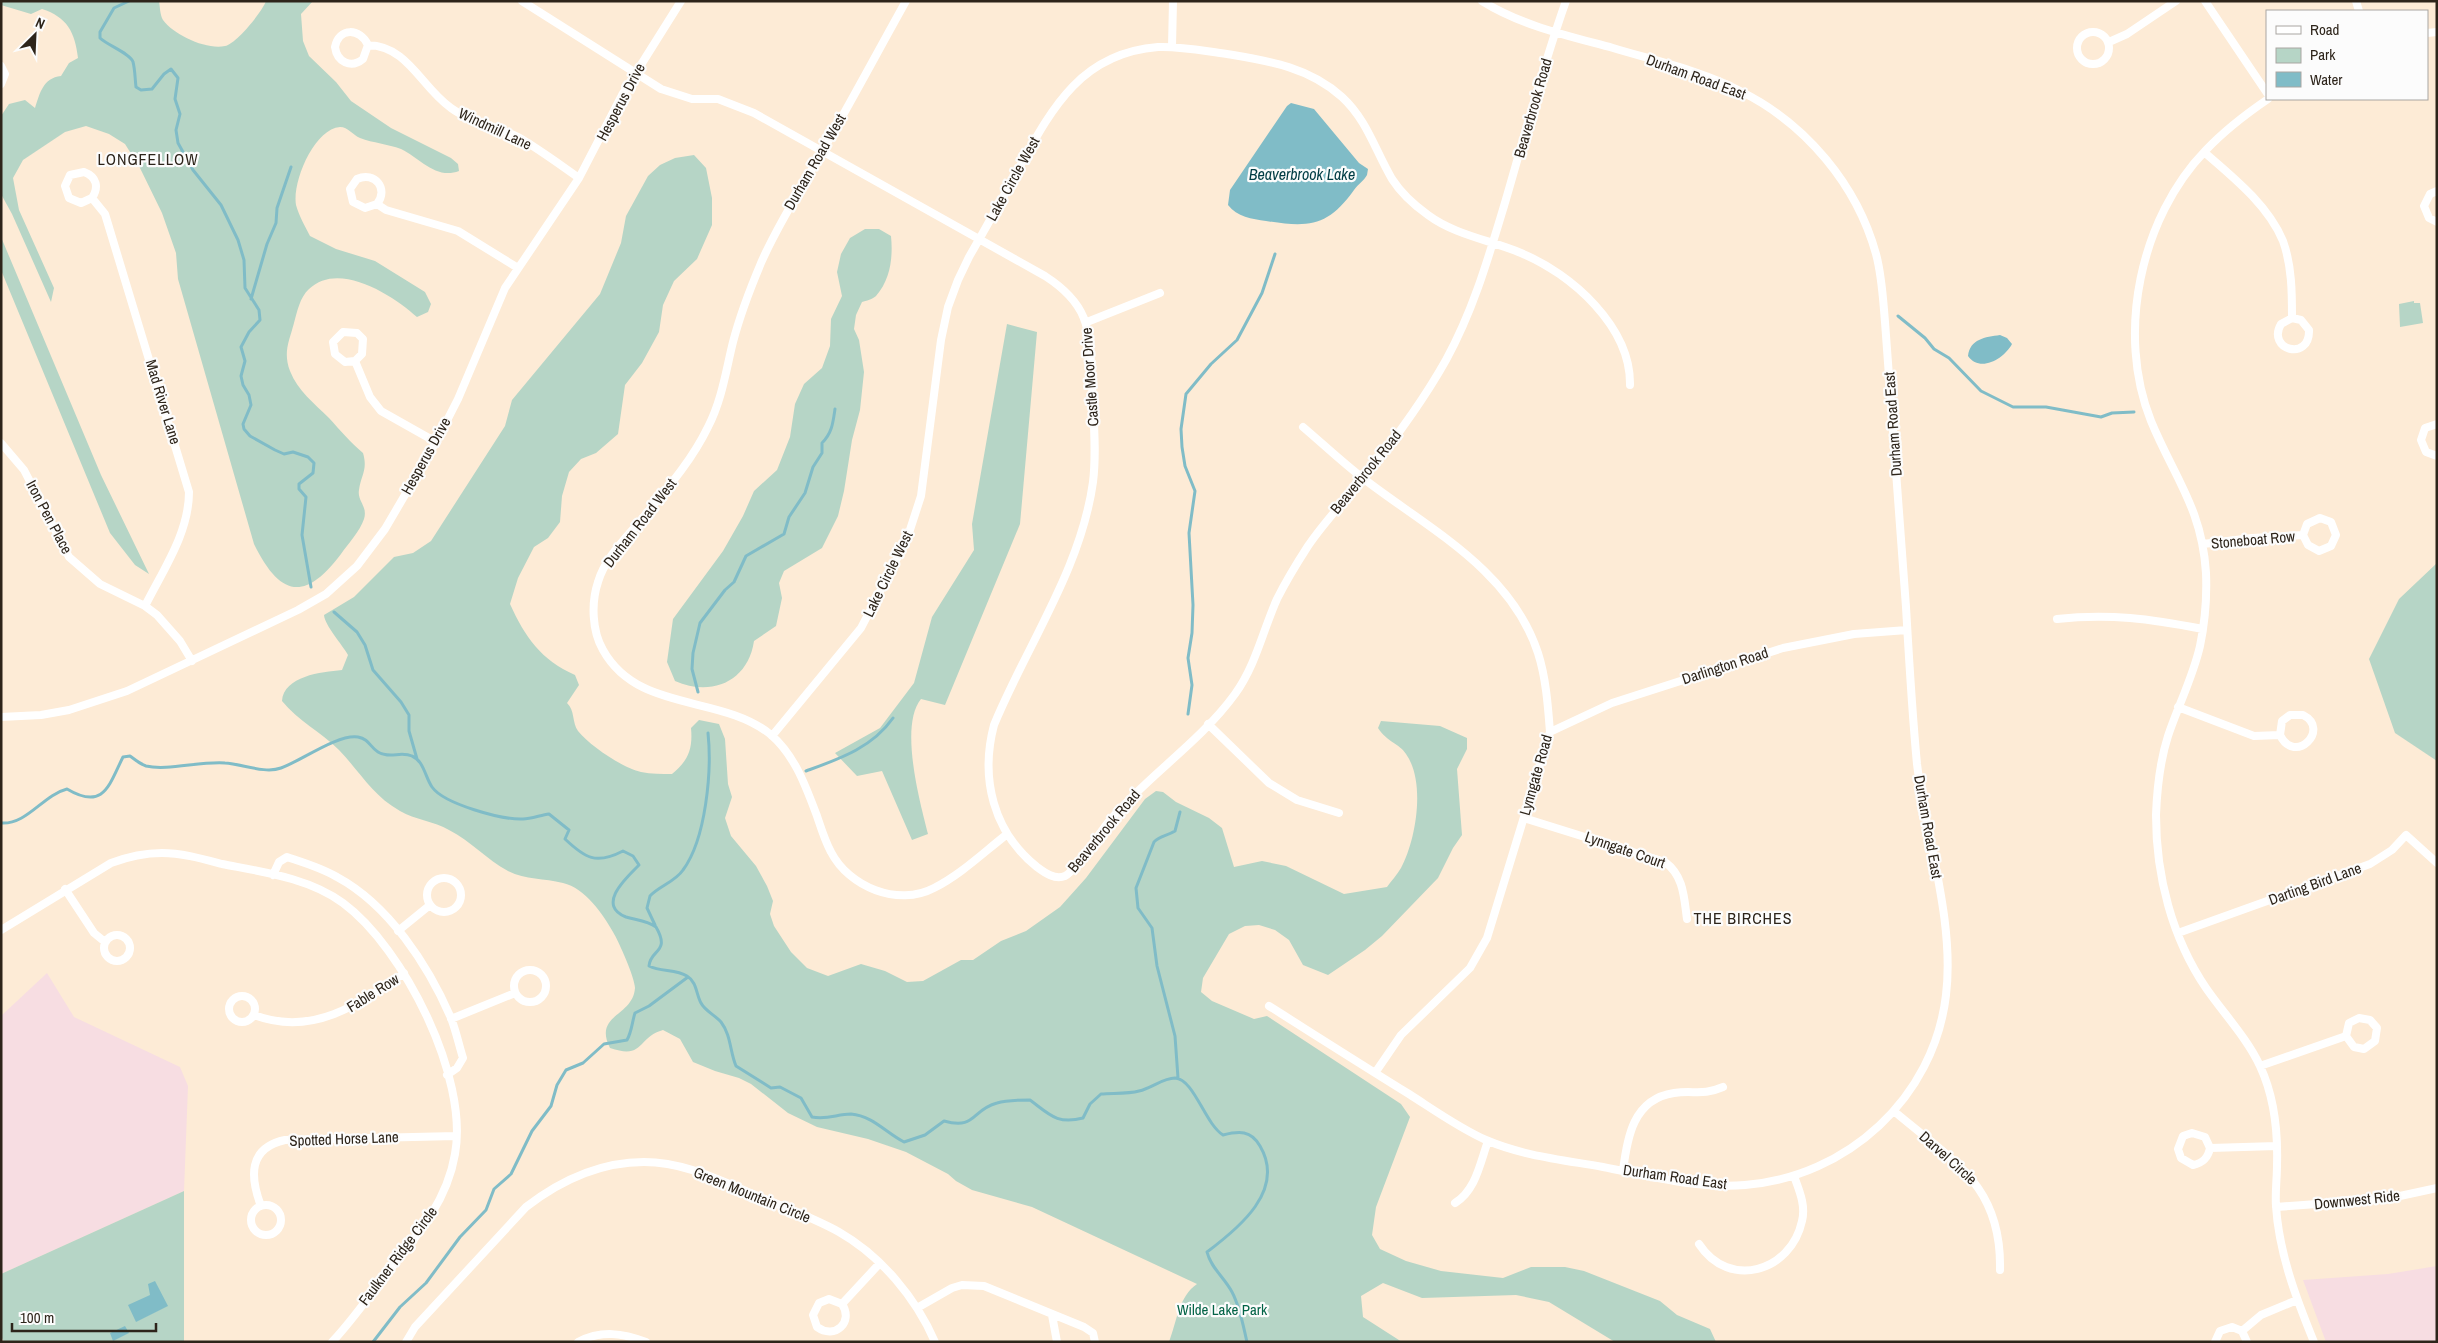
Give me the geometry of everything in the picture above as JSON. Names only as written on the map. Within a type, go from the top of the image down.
[{"type":"street","name":"Castle Moor Drive","points":[[522,1],[661,89],[677,96],[692,99],[718,99],[734,104],[979,239],[1056,283],[1072,300],[1087,322],[1090,344],[1095,454],[1088,505],[1070,560],[1039,630],[1004,700],[989,745],[987,764],[990,786],[1006,835],[1032,863],[1044,872],[1058,877]]},
{"type":"street","name":"Hesperus Drive","points":[[1,717],[41,715],[97,702],[192,661],[290,615],[326,594],[341,580],[376,543],[436,442],[458,399],[494,310],[518,268],[578,178],[635,73],[681,1]]},
{"type":"street","name":"Durham Road West","points":[[906,1],[822,152],[782,219],[760,264],[740,317],[722,392],[709,425],[672,484],[608,561],[597,584],[594,609],[598,638],[612,663],[624,676],[652,693],[735,717],[760,728],[772,736],[796,765],[804,780],[831,852],[850,876],[878,891],[893,895],[924,893],[948,879],[1006,835]]},
{"type":"street","points":[[1172,47],[1173,1]]},
{"type":"street","points":[[1482,1],[1512,18],[1555,32]]},
{"type":"street","name":"Beaverbrook Road","points":[[1058,877],[1067,876],[1074,870],[1089,847],[1124,804],[1224,708],[1246,676],[1277,600],[1292,570],[1330,517],[1407,421],[1446,360],[1472,304],[1493,243],[1555,32],[1566,1]]},
{"type":"street","points":[[2109,42],[2128,34],[2176,1]]},
{"type":"street","points":[[2205,1],[2266,92]]},
{"type":"street","name":"Windmill Lane","points":[[368,45],[363,59],[353,64],[346,63],[340,59],[335,47],[340,36],[350,32],[360,34],[368,45],[386,48],[400,56],[443,102],[458,113],[517,137],[578,178]]},
{"type":"street","name":"Durham Road East","points":[[1269,1006],[1461,1127],[1488,1141],[1526,1153],[1696,1184],[1742,1185],[1794,1176],[1844,1154],[1881,1126],[1895,1112],[1924,1067],[1934,1044],[1946,998],[1948,974],[1944,917],[1917,762],[1881,286],[1876,254],[1859,212],[1833,168],[1802,134],[1769,108],[1742,91],[1689,71],[1555,32]]},
{"type":"street","points":[[2090,32],[2101,33],[2109,42],[2107,56],[2098,63],[2086,62],[2078,52],[2079,41],[2090,32]]},
{"type":"street","name":"Lake Circle West","points":[[772,736],[861,628],[907,539],[921,496],[940,348],[948,307],[958,280],[1047,118],[1071,87],[1102,65],[1120,56],[1155,48],[1172,47],[1281,64],[1317,78],[1343,98],[1364,122],[1393,180],[1417,206],[1444,225],[1524,254],[1571,284],[1592,303],[1622,344],[1630,370],[1630,385]]},
{"type":"street","points":[[1,66],[5,74],[1,84]]},
{"type":"street","points":[[2267,100],[2244,116],[2204,152],[2173,194],[2152,239],[2139,284],[2136,328],[2141,383],[2148,412],[2191,502],[2203,544],[2206,587],[2200,648],[2161,760],[2156,812],[2159,863],[2169,908],[2178,933],[2205,986],[2240,1033],[2260,1066],[2272,1105],[2277,1146],[2276,1207],[2283,1253],[2297,1300],[2314,1342]]},
{"type":"street","points":[[2204,152],[2248,192],[2275,226],[2283,242],[2290,274],[2292,318]]},
{"type":"street","points":[[84,172],[94,178],[96,191],[92,198],[81,203],[69,198],[65,186],[70,175],[84,172]]},
{"type":"street","points":[[377,204],[381,199],[381,185],[375,179],[368,176],[357,179],[350,189],[352,202],[365,208],[377,204],[396,214],[458,231],[518,268]]},
{"type":"street","points":[[2437,191],[2430,194],[2424,206],[2429,218],[2437,222]]},
{"type":"street","name":"Mad River Lane","points":[[92,198],[106,214],[188,492],[189,504],[184,526],[145,606]]},
{"type":"street","points":[[1087,322],[1160,293]]},
{"type":"street","points":[[2292,318],[2301,320],[2309,330],[2309,336],[2304,345],[2295,350],[2285,347],[2280,343],[2278,333],[2281,324],[2292,318]]},
{"type":"street","points":[[343,332],[357,333],[363,340],[362,354],[355,361],[345,362],[334,354],[333,342],[343,332]]},
{"type":"street","points":[[355,361],[370,396],[381,411],[436,442]]},
{"type":"street","points":[[2437,424],[2426,428],[2421,440],[2426,452],[2437,456]]},
{"type":"street","name":"Lynngate Road","points":[[1303,427],[1363,478],[1457,546],[1481,566],[1514,606],[1528,630],[1538,653],[1548,701],[1550,732],[1496,915],[1479,954],[1459,981],[1401,1035],[1375,1073]]},
{"type":"street","name":"Iron Pen Place","points":[[1,443],[24,470],[69,557],[100,584],[145,606],[180,641],[192,661]]},
{"type":"street","name":"Stoneboat Row","points":[[2320,518],[2331,522],[2336,534],[2331,546],[2319,550],[2308,546],[2303,535],[2307,524],[2320,518]]},
{"type":"street","name":"Stoneboat Row","points":[[2203,544],[2252,538],[2303,535]]},
{"type":"street","points":[[2056,619],[2083,616],[2131,616],[2203,629]]},
{"type":"street","name":"Darlington Road","points":[[1550,732],[1612,703],[1784,648],[1854,634],[1907,630]]},
{"type":"street","points":[[2178,707],[2254,736],[2280,735]]},
{"type":"street","points":[[2301,714],[2312,725],[2312,737],[2302,746],[2287,744],[2280,735],[2282,721],[2290,715],[2301,714]]},
{"type":"street","points":[[1208,724],[1269,783],[1297,800],[1339,813]]},
{"type":"street","name":"Lynngate Court","points":[[1524,818],[1665,862],[1672,867],[1682,886],[1687,919]]},
{"type":"street","name":"Darting Bird Lane","points":[[2178,933],[2370,864],[2392,850],[2406,836],[2437,863]]},
{"type":"street","name":"Faulkner Ridge Circle","points":[[1,930],[110,863],[146,854],[164,853],[188,856],[273,875],[317,888],[342,903],[368,925],[404,973],[421,1002],[432,1027],[447,1075],[456,1114],[456,1153],[447,1184],[430,1218],[332,1342]]},
{"type":"street","points":[[273,875],[279,862],[288,858],[323,870],[353,886],[383,913],[420,962],[451,1019],[463,1058],[458,1068],[447,1075]]},
{"type":"street","points":[[436,880],[449,880],[459,888],[460,900],[451,910],[437,910],[430,905],[427,897],[428,890],[436,880]]},
{"type":"street","points":[[65,889],[94,933],[106,942]]},
{"type":"street","points":[[398,931],[430,905]]},
{"type":"street","points":[[533,969],[544,977],[547,987],[541,998],[534,1002],[520,999],[515,993],[513,984],[520,973],[533,969]]},
{"type":"street","name":"Fable Row","points":[[254,1015],[274,1020],[295,1021],[334,1015],[366,999],[404,973]]},
{"type":"street","points":[[451,1019],[515,993]]},
{"type":"street","points":[[2359,1018],[2370,1020],[2376,1028],[2375,1041],[2364,1049],[2354,1047],[2346,1036],[2349,1023],[2359,1018]]},
{"type":"street","points":[[2260,1066],[2346,1036]]},
{"type":"street","points":[[1623,1171],[1630,1129],[1651,1102],[1673,1093],[1709,1093],[1723,1087]]},
{"type":"street","name":"Darvel Circle","points":[[1895,1112],[1962,1168],[1981,1189],[1988,1201],[1998,1229],[2000,1270]]},
{"type":"street","points":[[2192,1133],[2205,1137],[2210,1148],[2203,1162],[2193,1164],[2187,1163],[2181,1158],[2178,1149],[2183,1136],[2192,1133]]},
{"type":"street","name":"Spotted Horse Lane","points":[[261,1206],[255,1192],[253,1170],[262,1152],[275,1142],[285,1140],[456,1136]]},
{"type":"street","points":[[1455,1204],[1463,1198],[1474,1183],[1488,1141]]},
{"type":"street","points":[[2210,1148],[2277,1146]]},
{"type":"street","name":"Green Mountain Circle","points":[[406,1342],[421,1321],[526,1207],[569,1179],[605,1166],[643,1162],[662,1163],[700,1171],[839,1232],[880,1263],[917,1308],[935,1342]]},
{"type":"street","points":[[1699,1244],[1710,1259],[1728,1268],[1750,1270],[1772,1265],[1794,1242],[1802,1220],[1802,1199],[1794,1176]]},
{"type":"street","name":"Downwest Ride","points":[[2276,1207],[2386,1199],[2437,1188]]},
{"type":"street","points":[[261,1206],[273,1206],[281,1216],[279,1229],[268,1235],[256,1232],[251,1221],[252,1214],[261,1206]]},
{"type":"street","points":[[842,1304],[880,1263]]},
{"type":"street","points":[[917,1308],[952,1288],[984,1286],[1052,1315],[1062,1316],[1089,1329],[1095,1338],[1095,1342]]},
{"type":"street","points":[[830,1299],[842,1304],[846,1313],[846,1319],[839,1330],[829,1332],[817,1327],[813,1315],[818,1303],[830,1299]]},
{"type":"street","points":[[2242,1331],[2261,1315],[2297,1300]]},
{"type":"street","points":[[1052,1315],[1057,1342]]},
{"type":"street","points":[[2216,1342],[2220,1331],[2232,1327],[2242,1331],[2246,1342]]},
{"type":"street","points":[[578,1342],[591,1336],[618,1333],[646,1342]]},
{"type":"shaded area","points":[[47,973],[74,1017],[180,1067],[188,1086],[184,1191],[1,1274],[1,1016]]},
{"type":"shaded area","points":[[2437,1266],[2437,1342],[2326,1342],[2303,1280],[2388,1274]]},
{"type":"green space","points":[[1,1],[159,1],[163,20],[168,26],[191,40],[217,47],[230,44],[242,34],[266,1],[313,1],[301,14],[303,41],[309,56],[336,82],[351,101],[391,128],[451,158],[458,164],[459,171],[443,173],[429,167],[401,149],[360,138],[346,128],[340,127],[330,130],[314,146],[301,171],[296,205],[310,236],[336,249],[375,261],[425,292],[431,304],[428,312],[417,317],[381,291],[366,284],[335,278],[321,281],[309,289],[301,300],[288,347],[287,358],[290,371],[297,385],[363,453],[365,464],[359,494],[365,511],[362,524],[328,570],[305,586],[294,587],[283,583],[264,562],[254,544],[178,279],[176,253],[162,213],[140,168],[125,144],[109,134],[86,126],[65,132],[23,160],[13,178],[19,210],[54,288],[51,302],[12,214],[1,194],[1,116],[9,104],[25,100],[35,108],[46,83],[55,77],[61,76],[69,63],[78,58],[77,49],[72,33],[58,16],[42,9],[31,14],[1,5]]},
{"type":"green space","name":"Wilde Lake Park","points":[[694,155],[706,168],[712,198],[712,225],[697,259],[674,281],[663,305],[659,332],[642,363],[625,385],[618,434],[596,453],[581,459],[569,472],[562,496],[560,522],[548,538],[534,547],[518,578],[510,604],[528,637],[543,655],[575,675],[579,685],[567,703],[570,706],[578,731],[583,737],[598,750],[634,770],[645,773],[672,774],[686,759],[691,742],[691,728],[699,720],[719,724],[725,739],[728,784],[732,797],[725,818],[731,836],[756,866],[767,886],[773,901],[770,914],[774,926],[791,952],[807,968],[828,976],[861,964],[885,971],[907,982],[923,981],[961,960],[973,960],[1001,941],[1026,931],[1060,907],[1086,878],[1145,799],[1156,791],[1163,792],[1176,802],[1209,818],[1222,828],[1234,867],[1262,861],[1286,866],[1344,894],[1387,887],[1401,868],[1411,842],[1417,811],[1417,795],[1416,780],[1412,766],[1406,754],[1385,737],[1378,728],[1381,721],[1440,726],[1467,738],[1467,749],[1457,769],[1462,835],[1453,848],[1438,878],[1382,936],[1328,975],[1303,965],[1289,940],[1275,930],[1259,925],[1245,926],[1229,934],[1203,978],[1201,992],[1212,1001],[1254,1019],[1267,1016],[1401,1104],[1410,1117],[1376,1207],[1372,1235],[1380,1249],[1406,1261],[1441,1271],[1503,1278],[1531,1267],[1565,1267],[1584,1271],[1660,1301],[1677,1315],[1710,1329],[1716,1342],[1615,1342],[1549,1302],[1516,1295],[1422,1298],[1383,1283],[1361,1296],[1363,1317],[1402,1342],[1169,1342],[1182,1302],[1197,1284],[1032,1207],[972,1190],[948,1174],[906,1152],[868,1139],[817,1127],[788,1113],[751,1084],[693,1062],[680,1039],[663,1030],[649,1037],[635,1049],[621,1051],[610,1048],[606,1037],[606,1028],[628,1005],[633,998],[635,988],[630,969],[616,937],[604,917],[586,896],[579,890],[563,883],[522,876],[508,871],[457,834],[437,824],[406,814],[390,805],[374,791],[339,750],[288,708],[282,701],[284,693],[289,686],[314,674],[342,670],[348,655],[330,630],[324,615],[354,597],[394,557],[413,553],[431,541],[505,426],[512,400],[600,294],[621,243],[626,216],[648,176],[660,165],[675,158]]},
{"type":"green space","points":[[865,229],[879,229],[891,236],[892,251],[890,267],[885,282],[875,297],[862,302],[856,315],[854,329],[859,340],[864,372],[860,410],[852,440],[838,516],[822,548],[784,571],[779,583],[782,598],[776,626],[754,641],[744,667],[736,676],[714,686],[702,687],[688,686],[675,681],[667,662],[673,619],[723,551],[743,516],[754,491],[777,470],[790,437],[795,404],[804,384],[822,368],[830,346],[831,319],[842,296],[837,272],[841,254],[850,238]]},
{"type":"green space","points":[[1,237],[101,475],[149,574],[135,565],[110,533],[1,270]]},
{"type":"green space","points":[[2414,301],[2414,303],[2420,303],[2423,323],[2400,327],[2399,304]]},
{"type":"green space","points":[[1007,324],[1037,332],[1020,524],[945,705],[921,699],[915,711],[911,745],[913,765],[928,834],[912,840],[882,771],[857,776],[835,753],[880,728],[914,683],[932,617],[974,550],[972,524]]},
{"type":"green space","points":[[2437,563],[2437,761],[2395,733],[2369,659],[2399,599]]},
{"type":"green space","points":[[184,1191],[184,1342],[4,1342],[1,1336],[1,1274]]},
{"type":"water","name":"Beaverbrook Lake","points":[[1291,103],[1314,109],[1359,163],[1368,169],[1367,175],[1345,202],[1335,211],[1317,222],[1306,224],[1281,223],[1240,215],[1228,205],[1230,190],[1287,106]]},
{"type":"water","points":[[2000,335],[2007,338],[2012,344],[1998,359],[1985,364],[1973,361],[1968,356],[1969,350],[1975,342]]},
{"type":"water","points":[[155,1281],[168,1306],[136,1322],[128,1305],[150,1295],[148,1284]]},
{"type":"water","points":[[125,1326],[129,1333],[113,1341],[110,1333]]},
{"type":"waterway","points":[[129,1],[114,8],[100,32],[100,38],[131,59],[136,87],[141,90],[152,89],[164,74],[171,69],[178,78],[175,99],[180,114],[176,130],[178,143],[193,170],[221,205],[238,240],[244,260],[245,288],[259,310],[260,320],[249,332],[241,347],[245,361],[241,376],[251,405],[243,424],[244,429],[250,436],[275,450],[284,454],[293,452],[308,457],[314,463],[313,473],[299,484],[299,489],[306,497],[302,535],[311,587]]},
{"type":"waterway","points":[[251,299],[267,244],[276,223],[277,208],[291,167]]},
{"type":"waterway","points":[[1188,714],[1192,685],[1188,658],[1192,633],[1193,605],[1189,533],[1195,491],[1185,466],[1182,447],[1181,429],[1186,394],[1211,364],[1237,340],[1262,293],[1275,254]]},
{"type":"waterway","points":[[1898,316],[1925,338],[1934,349],[1949,358],[1981,391],[2013,407],[2046,407],[2101,417],[2112,413],[2134,412]]},
{"type":"waterway","points":[[698,692],[692,669],[693,653],[700,623],[725,590],[734,582],[746,556],[784,534],[789,517],[805,493],[813,467],[822,453],[822,443],[830,432],[835,409]]},
{"type":"waterway","points":[[334,612],[357,632],[365,645],[373,670],[401,702],[409,715],[409,731],[417,759]]},
{"type":"waterway","points":[[806,771],[842,757],[865,745],[885,728],[893,718]]},
{"type":"waterway","points":[[655,925],[647,908],[650,896],[683,870],[691,857],[702,823],[708,785],[708,733]]},
{"type":"waterway","points":[[1,823],[10,822],[27,815],[50,797],[67,789],[79,795],[97,796],[104,792],[109,785],[123,757],[130,756],[146,766],[154,767],[216,763],[275,770],[349,737],[365,739],[375,750],[382,754],[412,756],[422,765],[432,787],[438,793],[461,805],[488,814],[514,819],[526,819],[549,814],[569,830],[565,839],[585,855],[605,858],[623,851],[633,856],[639,865],[616,891],[614,906],[617,912],[626,917],[646,922],[656,927],[660,935],[661,946],[653,956],[649,966],[678,972],[687,976],[695,985],[699,1000],[703,1006],[724,1027],[729,1038],[736,1066],[771,1088],[780,1087],[801,1098],[812,1117],[823,1118],[846,1114],[859,1115],[873,1121],[904,1142],[925,1135],[944,1121],[954,1123],[968,1121],[982,1110],[1001,1102],[1030,1100],[1054,1117],[1074,1120],[1083,1118],[1090,1104],[1101,1094],[1139,1091],[1171,1078],[1182,1080],[1194,1094],[1211,1122],[1223,1135],[1234,1133],[1249,1134],[1260,1146],[1266,1162],[1267,1178],[1263,1193],[1255,1206],[1245,1220],[1207,1252],[1211,1263],[1235,1298],[1247,1342]]},
{"type":"waterway","points":[[1178,1078],[1175,1036],[1157,966],[1152,928],[1138,908],[1136,888],[1154,842],[1175,831],[1180,812]]},
{"type":"waterway","points":[[373,1342],[400,1307],[426,1283],[460,1237],[486,1210],[494,1189],[511,1174],[532,1131],[551,1106],[557,1085],[566,1070],[583,1063],[604,1044],[627,1040],[635,1013],[649,1006],[688,977]]},
{"type":"district","name":"LONGFELLOW","points":[[148,159]]},
{"type":"district","name":"THE BIRCHES","points":[[1743,918]]}]
